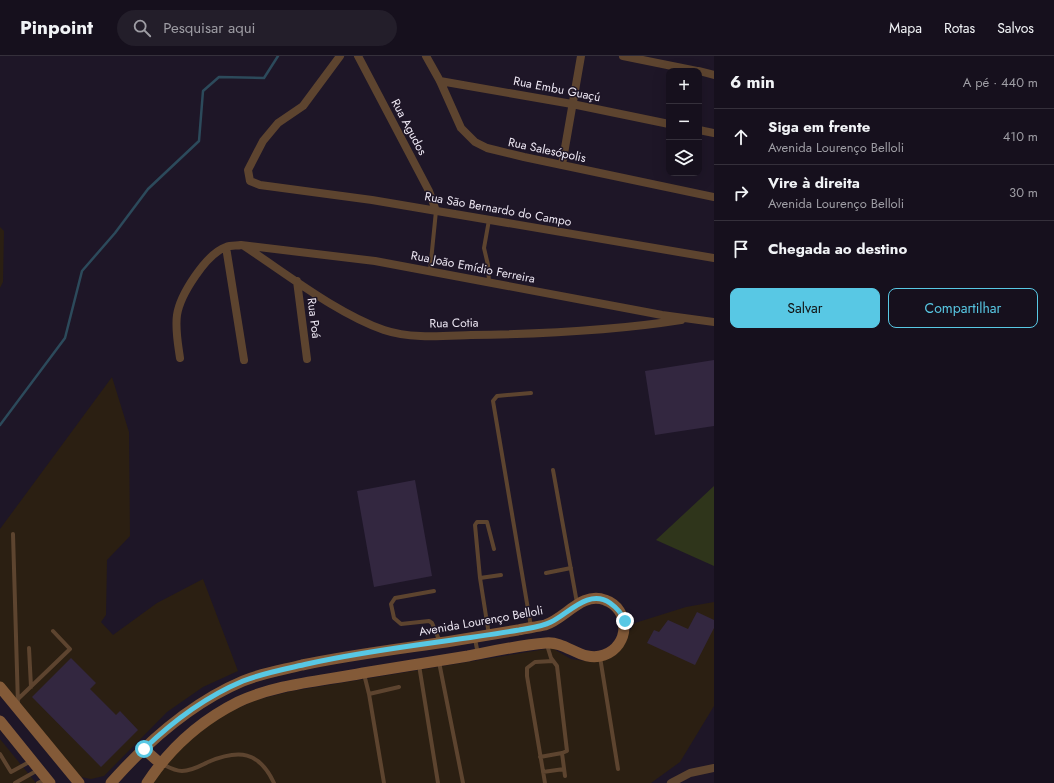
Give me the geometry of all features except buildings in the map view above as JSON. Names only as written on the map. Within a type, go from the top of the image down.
[{"type":"street","name":"Rua São Bernardo do Campo","points":[[340,56],[300,109],[278,123],[253,158],[248,170],[250,181],[254,184],[278,186],[436,211],[714,258]]},
{"type":"street","name":"Rua Agudos","points":[[358,56],[429,191],[436,211]]},
{"type":"street","name":"Rua Salesópolis","points":[[426,56],[440,80],[461,128],[475,142],[487,148],[714,197]]},
{"type":"street","points":[[562,165],[581,56]]},
{"type":"street","points":[[623,56],[683,68]]},
{"type":"street","points":[[702,72],[714,74]]},
{"type":"street","name":"Rua Embu Guaçú","points":[[440,80],[572,104],[666,123]]},
{"type":"street","points":[[702,131],[714,134]]},
{"type":"street","points":[[701,194],[714,189]]},
{"type":"street","name":"Rua João Emídio Ferreira","points":[[226,247],[242,245],[375,261],[690,319],[714,322]]},
{"type":"street","name":"Rua Cotia","points":[[242,245],[366,323],[403,335],[433,336],[530,333],[633,326],[690,319]]},
{"type":"street","points":[[180,358],[176,317],[179,303],[185,291],[203,267],[218,252],[226,247],[244,360]]},
{"type":"street","name":"Rua Poá","points":[[297,281],[307,359]]},
{"type":"street","name":"Avenida Lourenço Belloli","points":[[111,783],[163,730],[215,694],[257,676],[336,658],[475,638],[531,627],[553,621],[586,600],[596,598],[606,600],[622,613],[625,621],[622,637],[616,648],[607,654],[600,656]]},
{"type":"street","points":[[147,783],[181,741],[193,731],[237,703],[263,692],[364,673],[546,643],[557,644],[586,656],[600,656]]},
{"type":"street","points":[[0,687],[18,704],[79,783]]},
{"type":"street","points":[[0,721],[36,765],[45,781]]},
{"type":"street","points":[[144,749],[161,764]]},
{"type":"street","points":[[671,783],[690,773],[714,768]]},
{"type":"lane","points":[[430,271],[436,211]]},
{"type":"lane","points":[[489,220],[484,248],[488,265],[489,282]]},
{"type":"lane","points":[[531,393],[497,396],[494,401],[531,627]]},
{"type":"lane","points":[[553,470],[577,605]]},
{"type":"lane","points":[[489,635],[480,578],[476,522],[487,522],[494,549]]},
{"type":"lane","points":[[13,534],[18,704]]},
{"type":"lane","points":[[546,573],[570,568]]},
{"type":"lane","points":[[480,578],[501,575]]},
{"type":"lane","points":[[434,591],[395,598],[391,604],[394,618],[401,624],[429,621],[432,623],[440,643]]},
{"type":"lane","points":[[18,704],[31,687],[70,649],[53,631]]},
{"type":"lane","points":[[475,638],[478,654]]},
{"type":"lane","points":[[540,757],[562,753],[567,750],[557,666],[553,661],[546,643]]},
{"type":"lane","points":[[29,648],[31,687]]},
{"type":"lane","points":[[600,656],[618,769]]},
{"type":"lane","points":[[439,661],[464,783]]},
{"type":"lane","points":[[545,783],[527,676],[527,668],[535,662],[553,661]]},
{"type":"lane","points":[[419,664],[438,783]]},
{"type":"lane","points":[[364,673],[384,783]]},
{"type":"lane","points":[[369,694],[399,686]]},
{"type":"lane","points":[[562,753],[565,776]]},
{"type":"lane","points":[[0,754],[11,772],[36,765]]},
{"type":"lane","points":[[161,764],[174,770],[189,771],[224,756],[243,754],[260,761],[274,783]]},
{"type":"lane","points":[[15,783],[36,765]]},
{"type":"lane","points":[[543,772],[564,769]]},
{"type":"shaded area","points":[[0,227],[4,231],[3,282],[0,288]]},
{"type":"shaded area","points":[[112,377],[129,432],[130,536],[107,560],[106,615],[101,622],[113,635],[157,603],[203,579],[238,671],[203,687],[167,712],[104,776],[91,779],[76,776],[0,684],[0,529]]},
{"type":"shaded area","points":[[714,602],[714,706],[680,762],[651,783],[151,783],[160,769],[194,735],[225,714],[256,700],[292,691],[552,648],[571,659],[592,662],[614,654],[635,623],[686,607]]},
{"type":"shaded area","points":[[0,739],[36,783],[0,783]]},
{"type":"green space","points":[[714,486],[714,566],[656,540]]},
{"type":"waterway","points":[[0,425],[65,338],[82,271],[115,233],[148,189],[199,141],[203,91],[219,77],[264,78],[278,56]]},
{"type":"route","points":[[144,749],[163,730],[215,694],[243,681],[264,674],[336,658],[475,638],[546,625],[586,600],[596,598],[606,600],[616,607],[622,613],[625,621]]}]
